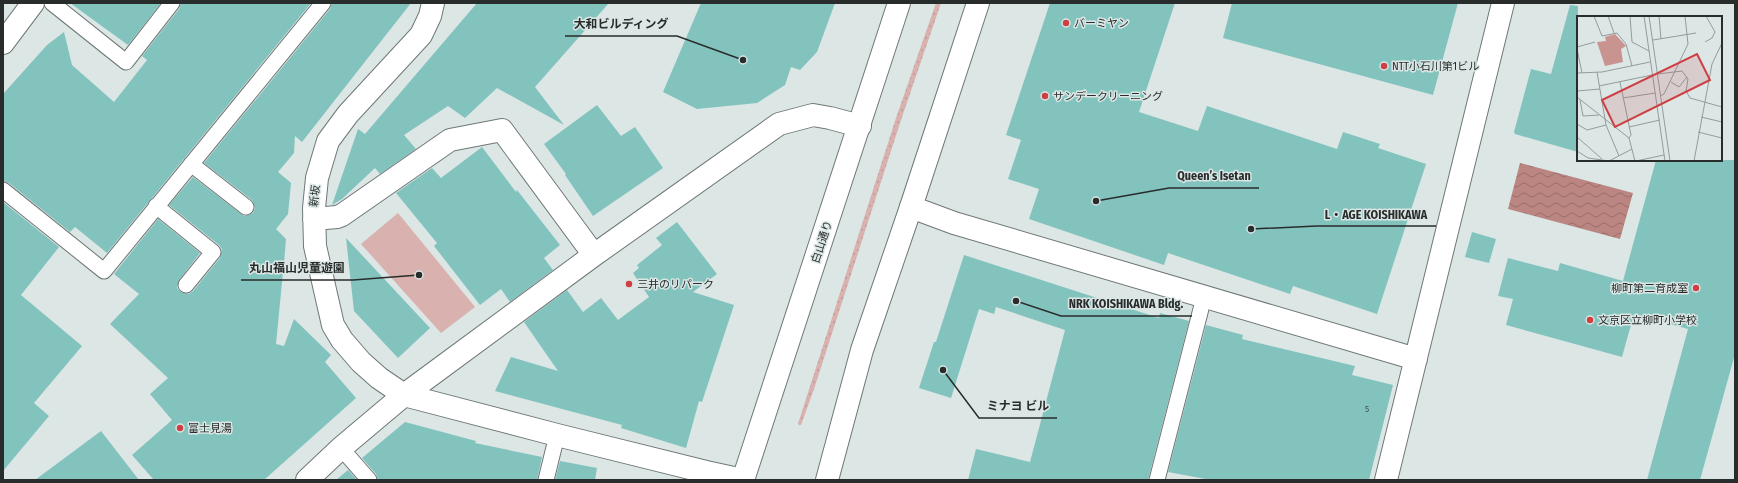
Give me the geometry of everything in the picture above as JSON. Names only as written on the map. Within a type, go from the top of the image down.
[{"type":"street","points":[[3,43],[33,3]]},
{"type":"street","name":"新坂","points":[[433,3],[430,16],[421,35],[348,114],[328,141],[317,178],[314,219],[315,246],[333,325],[342,340],[361,362],[379,378],[404,395],[557,435],[743,480]]},
{"type":"street","name":"白山通り","points":[[743,480],[899,3]]},
{"type":"street","points":[[827,480],[862,350],[978,3]]},
{"type":"street","points":[[1386,480],[1503,3]]},
{"type":"street","points":[[307,480],[341,448],[404,395],[594,255],[780,124],[813,115],[860,126]]},
{"type":"street","points":[[314,219],[337,217],[342,215],[450,140],[502,130],[594,255]]},
{"type":"street","points":[[911,207],[954,224],[1416,360]]},
{"type":"lane","points":[[52,3],[126,62],[172,3]]},
{"type":"lane","points":[[3,190],[104,271],[323,3]]},
{"type":"lane","points":[[191,164],[246,207]]},
{"type":"lane","points":[[156,206],[213,252],[186,285]]},
{"type":"lane","points":[[1157,480],[1204,297]]},
{"type":"lane","points":[[546,480],[557,435]]},
{"type":"lane","points":[[341,448],[369,480]]},
{"type":"shaded area","points":[[936,3],[941,3],[901,120],[814,389],[801,425],[799,425],[798,424],[896,118]]},
{"type":"shaded area","points":[[398,213],[475,307],[441,333],[361,244]]},
{"type":"water","points":[[1520,163],[1633,193],[1620,239],[1508,209]]},
{"type":"building","points":[[70,3],[161,3],[128,45]]},
{"type":"building","points":[[181,3],[311,3],[107,253],[75,227],[70,232],[9,183],[3,181],[3,94],[47,45],[64,32],[72,65],[114,102],[147,60],[142,56],[179,9]]},
{"type":"building","points":[[332,3],[411,3],[302,142],[295,136],[294,153],[278,172],[291,183],[288,214],[276,229],[286,239],[284,263],[279,268],[283,272],[276,344],[284,346],[294,319],[331,355],[325,362],[356,398],[264,480],[154,480],[132,455],[172,420],[150,394],[168,378],[110,324],[139,294],[114,274],[158,219],[200,253],[179,280],[177,288],[181,292],[189,294],[193,291],[220,258],[222,249],[219,245],[169,205],[193,177],[241,214],[245,216],[253,213],[255,208],[252,200],[204,163],[330,9]]},
{"type":"building","points":[[477,3],[609,3],[535,87],[564,125],[497,88],[465,118],[448,106],[404,135],[416,149],[380,174],[375,168],[342,199],[332,205],[358,129],[365,134]]},
{"type":"building","points":[[701,3],[835,3],[817,52],[800,70],[791,67],[785,85],[757,103],[697,109],[663,92]]},
{"type":"building","points":[[1050,3],[1175,3],[1139,112],[1198,131],[1207,106],[1337,149],[1343,132],[1380,144],[1378,148],[1426,164],[1377,314],[1293,286],[1290,294],[1168,253],[1164,265],[1029,219],[1039,189],[1008,179],[1021,140],[1006,135]]},
{"type":"building","name":"NTT小石川第1ビル","points":[[1232,3],[1458,3],[1433,95],[1223,38]]},
{"type":"building","points":[[1570,5],[1578,6],[1577,152],[1515,134],[1514,132],[1531,69],[1551,74]]},
{"type":"building","points":[[597,105],[621,136],[635,127],[663,168],[593,216],[565,175],[566,174],[544,144]]},
{"type":"building","points":[[482,147],[516,192],[517,190],[560,245],[544,258],[553,270],[510,302],[501,289],[480,305],[434,246],[437,243],[396,193],[432,168],[441,178]]},
{"type":"building","points":[[1735,160],[1735,354],[1700,480],[1647,480],[1688,329],[1634,314],[1622,357],[1506,325],[1513,299],[1498,296],[1508,258],[1558,271],[1560,263],[1623,281],[1656,161]]},
{"type":"building","points":[[3,202],[59,247],[21,295],[82,346],[34,403],[49,416],[3,471]]},
{"type":"building","points":[[677,222],[717,274],[693,292],[734,305],[702,402],[699,401],[686,448],[621,428],[622,425],[495,391],[511,357],[558,371],[524,322],[567,290],[583,312],[601,298],[618,320],[649,297],[633,273],[639,268],[637,265],[662,245],[656,238]]},
{"type":"building","points":[[1472,232],[1496,239],[1489,263],[1465,257]]},
{"type":"building","points":[[346,238],[430,328],[398,358],[354,311]]},
{"type":"building","points":[[964,255],[1159,318],[1160,313],[1189,321],[1148,480],[968,480],[976,449],[1030,462],[1065,330],[996,307],[994,314],[979,309],[951,398],[919,388],[934,342],[936,342]]},
{"type":"building","points":[[1206,325],[1243,335],[1242,339],[1355,366],[1352,375],[1393,385],[1369,480],[1211,480],[1168,472]]},
{"type":"building","points":[[405,422],[476,441],[475,443],[542,457],[537,480],[378,480],[376,474],[362,458]]},
{"type":"building","points":[[101,431],[139,480],[35,480]]},
{"type":"building","points":[[560,461],[597,468],[595,480],[555,480]]},
{"type":"building","points":[[348,470],[357,480],[336,480]]},
{"type":"place","name":"バーミヤン","points":[[1066,23]]},
{"type":"place","name":"大和ビルディング","points":[[743,60]]},
{"type":"place","name":"NTT小石川第1ビル","points":[[1384,66]]},
{"type":"place","name":"サンデークリーニング","points":[[1045,96]]},
{"type":"place","name":"Queen’s Isetan","points":[[1096,201]]},
{"type":"place","name":"L・AGE KOISHIKAWA","points":[[1251,229]]},
{"type":"place","name":"丸山福山児童遊園","points":[[419,275]]},
{"type":"place","name":"三井のリパーク","points":[[629,284]]},
{"type":"place","name":"柳町第二育成室","points":[[1696,288]]},
{"type":"place","name":"NRK KOISHIKAWA Bldg.","points":[[1016,301]]},
{"type":"place","name":"文京区立柳町小学校","points":[[1590,320]]},
{"type":"place","name":"ミナヨ ビル","points":[[943,370]]},
{"type":"place","name":"富士見湯","points":[[180,428]]}]
